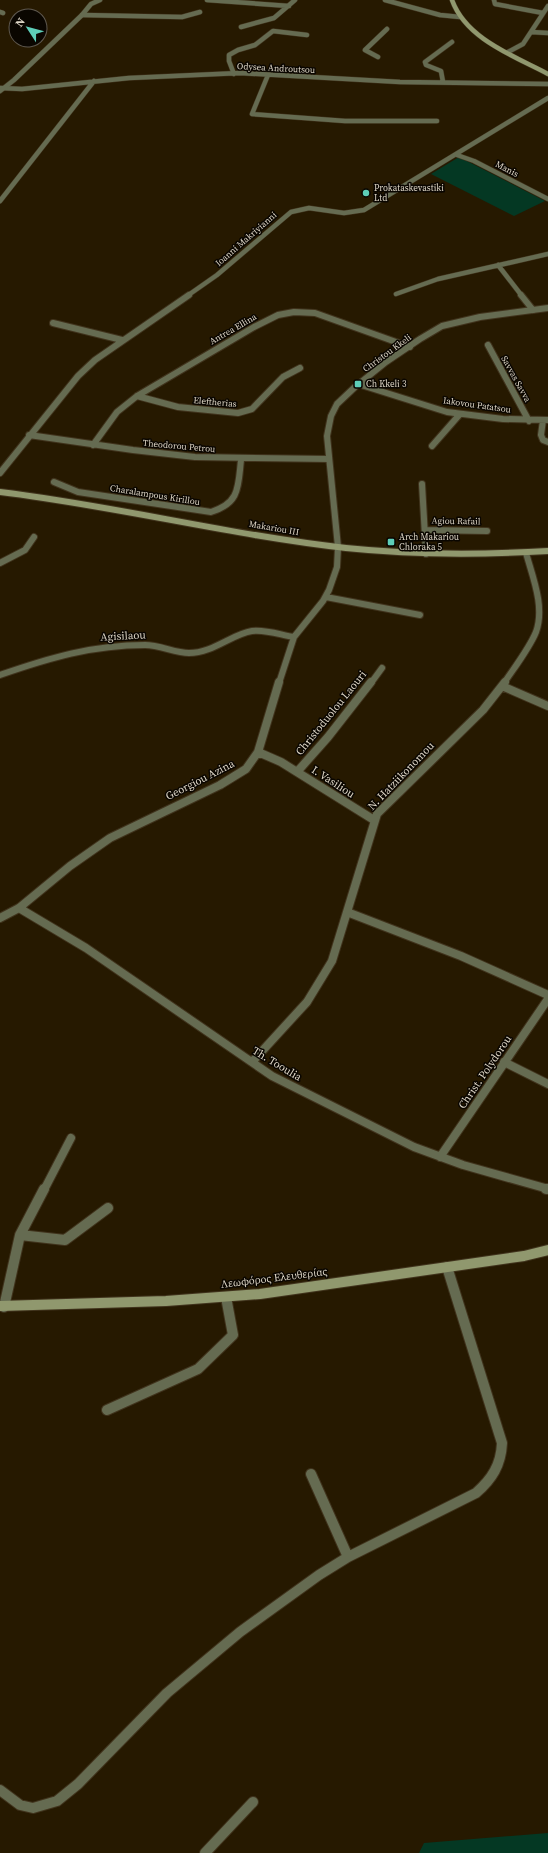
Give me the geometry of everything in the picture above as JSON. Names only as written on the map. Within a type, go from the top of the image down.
[{"type":"main road","points":[[452,0],[460,17],[480,34],[508,52],[548,74]]},
{"type":"main road","name":"Makariou III","points":[[0,492],[98,505],[285,540],[338,547],[426,554],[526,553],[548,551]]},
{"type":"main road","name":"Λεωφόρος Ελευθερίας","points":[[2,1306],[166,1301],[260,1294],[524,1256],[548,1250]]},
{"type":"street","points":[[1,89],[82,15],[91,4],[100,0]]},
{"type":"street","points":[[207,0],[238,1],[289,6]]},
{"type":"street","points":[[241,27],[274,18],[295,0]]},
{"type":"street","points":[[385,0],[440,15],[460,17]]},
{"type":"street","points":[[494,0],[495,4],[504,7],[543,13]]},
{"type":"street","points":[[508,52],[523,44],[548,6]]},
{"type":"street","points":[[82,15],[182,17],[200,12]]},
{"type":"street","points":[[378,57],[365,50],[387,29]]},
{"type":"street","points":[[234,74],[229,61],[229,55],[238,50],[255,45],[270,32],[282,31],[307,35]]},
{"type":"street","points":[[531,32],[548,34]]},
{"type":"street","points":[[443,82],[441,71],[426,65],[425,62],[452,42]]},
{"type":"street","name":"Odysea Androutsou","points":[[1,89],[22,89],[94,81],[234,74],[394,82],[548,84]]},
{"type":"street","points":[[268,75],[252,114],[345,121],[437,121]]},
{"type":"street","points":[[0,200],[94,81]]},
{"type":"street","name":"Ioanni Makriyianni","points":[[0,473],[29,435],[84,370],[122,340],[217,275],[291,212],[298,209],[310,208],[340,214],[356,213],[369,208],[548,98]]},
{"type":"street","name":"Manis","points":[[457,155],[474,161],[548,199]]},
{"type":"street","points":[[396,294],[438,279],[548,254]]},
{"type":"street","points":[[498,265],[533,310]]},
{"type":"street","name":"Christou Kkeli","points":[[338,547],[327,436],[332,412],[337,403],[358,384],[433,330],[450,324],[548,308]]},
{"type":"street","name":"Antrea Ellina","points":[[92,445],[117,412],[137,396],[254,327],[286,313],[315,313],[410,347]]},
{"type":"street","points":[[53,323],[122,340]]},
{"type":"street","name":"Savvas Savva","points":[[488,346],[529,421]]},
{"type":"street","name":"Eleftherias","points":[[137,396],[178,407],[238,413],[252,409],[283,377],[300,368]]},
{"type":"street","name":"Iakovou Patatsou","points":[[358,384],[410,402],[460,414],[529,421],[545,420]]},
{"type":"street","points":[[432,446],[460,414]]},
{"type":"street","points":[[545,420],[541,435],[543,440],[548,442]]},
{"type":"street","name":"Theodorou Petrou","points":[[29,435],[157,454],[242,460],[329,459]]},
{"type":"street","name":"Charalampous Kirillou","points":[[54,482],[78,492],[211,512],[225,508],[234,500],[242,460]]},
{"type":"street","name":"Agiou Rafail","points":[[422,484],[426,554]]},
{"type":"street","name":"Agiou Rafail","points":[[425,530],[486,531]]},
{"type":"street","points":[[0,563],[26,549],[33,542],[34,537]]},
{"type":"street","name":"Georgiou Azina","points":[[0,918],[19,908],[70,866],[110,838],[230,780],[246,769],[258,752],[274,696],[294,637],[326,597],[337,567],[338,547]]},
{"type":"street","name":"N. Hatziikonomou","points":[[252,1062],[294,1018],[322,983],[332,961],[362,865],[374,820],[387,804],[483,710],[502,686],[538,627],[540,611],[526,553]]},
{"type":"street","points":[[326,597],[420,615]]},
{"type":"street","name":"Agisilaou","points":[[0,674],[51,656],[96,648],[146,645],[189,653],[204,651],[250,631],[262,631],[294,637]]},
{"type":"street","name":"Christoduolou Laouri","points":[[298,772],[328,737],[382,668]]},
{"type":"street","points":[[502,686],[548,706]]},
{"type":"street","name":"I. Vasiliou","points":[[258,752],[298,772],[374,820]]},
{"type":"street","name":"Th. Tooulia","points":[[19,908],[86,948],[272,1076],[388,1135],[440,1157],[548,1189]]},
{"type":"street","points":[[347,912],[461,956],[548,995]]},
{"type":"street","name":"Christ. Polydorou","points":[[440,1157],[548,999]]},
{"type":"street","points":[[504,1062],[548,1084]]},
{"type":"street","points":[[2,1306],[20,1235],[71,1138]]},
{"type":"street","points":[[20,1235],[65,1240],[108,1208]]},
{"type":"street","points":[[0,1790],[20,1805],[33,1808],[56,1800],[78,1784],[167,1692],[240,1632],[312,1579],[348,1557],[476,1493],[487,1484],[497,1470],[502,1456],[502,1443],[448,1267]]},
{"type":"street","points":[[107,1410],[198,1369],[233,1335],[226,1296]]},
{"type":"street","points":[[311,1474],[348,1557]]},
{"type":"street","points":[[205,1853],[253,1802]]},
{"type":"green space","points":[[459,157],[545,201],[514,216],[431,174]]},
{"type":"green space","points":[[548,1833],[548,1853],[419,1853],[424,1843]]},
{"type":"place","name":"Prokataskevastiki Ltd","points":[[366,193]]},
{"type":"place","name":"Ch Kkeli 3","points":[[358,384]]},
{"type":"place","name":"Arch Makariou Chloraka 5","points":[[391,542]]}]
